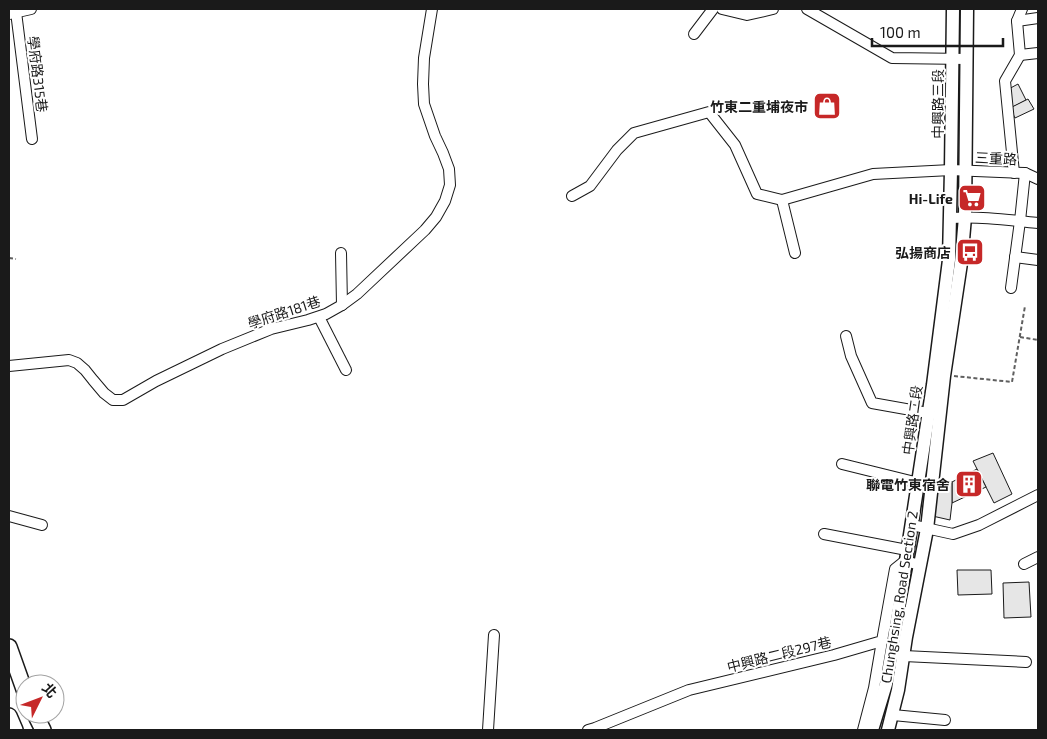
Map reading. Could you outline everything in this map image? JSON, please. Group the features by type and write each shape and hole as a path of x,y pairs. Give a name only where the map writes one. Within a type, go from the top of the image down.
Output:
{"highway":[{"path":"9,647 19,674"},
{"path":"9,716 15,730"}],"main road":[{"name":"中興路三段","path":"952,170 953,9"},
{"name":"Chunghsing, Road Section 2","path":"888,730 898,690 897,654 920,565 927,528 939,375 962,263 967,9"},
{"name":"中興路二段","path":"872,730 897,654 906,555 928,413 939,375 949,260 952,170"}],"street":[{"path":"12,13 31,9"},
{"name":"學府路181巷","path":"9,366 69,360 77,362 104,393 113,400 123,400 156,381 222,349 271,329 319,317 342,305 357,294 425,230 445,202 450,185 449,169 424,104 424,58 432,9"},
{"path":"694,34 713,9"},
{"path":"722,9 747,15 773,9"},
{"path":"808,9 892,58 967,59"},
{"path":"1014,173 1006,81 1020,55 1017,21 1022,9"},
{"name":"學府路315巷","path":"12,13 32,139"},
{"path":"1017,21 1038,18"},
{"path":"1020,55 1038,53"},
{"path":"572,196 590,186 617,150 634,133 709,112 735,145 757,194 782,200 795,253"},
{"name":"三重路","path":"782,200 873,174 965,170 1025,173 1038,179"},
{"path":"1011,288 1025,173"},
{"path":"950,218 992,218 1038,223"},
{"path":"341,253 342,305"},
{"path":"1015,257 1038,260"},
{"path":"319,317 346,370"},
{"path":"846,336 851,356 872,403 928,413"},
{"path":"842,464 931,486"},
{"path":"912,525 953,534 979,525 1038,495"},
{"path":"9,516 42,525"},
{"path":"824,534 906,555 920,565"},
{"path":"863,730 874,688 895,569 906,555"},
{"path":"1024,564 1038,557"},
{"path":"488,730 494,635"},
{"name":"中興路二段297巷","path":"588,730 689,690 834,655 882,641"},
{"path":"897,654 1026,662"},
{"path":"892,714 945,720"}],"path":[{"path":"9,258 16,259"},
{"path":"939,375 1012,382 1025,306"},
{"path":"1020,337 1038,340"}],"building":[{"path":"1018,84 1026,100 1011,108 1003,92"},
{"path":"1028,99 1034,109 1015,118 1010,108"},
{"path":"993,453 1012,494 994,503 973,461"},
{"name":"聯電竹東宿舍","path":"977,469 986,487 952,503 952,482"},
{"path":"934,479 952,482 950,520 928,515"},
{"path":"957,570 991,570 992,594 958,595"},
{"path":"1029,582 1031,617 1004,618 1003,583"}],"place":[{"name":"竹東二重埔夜市","path":"827,106"},
{"name":"Hi-Life","path":"972,198"},
{"name":"弘揚商店","path":"970,252"},
{"name":"聯電竹東宿舍","path":"969,484"}]}
